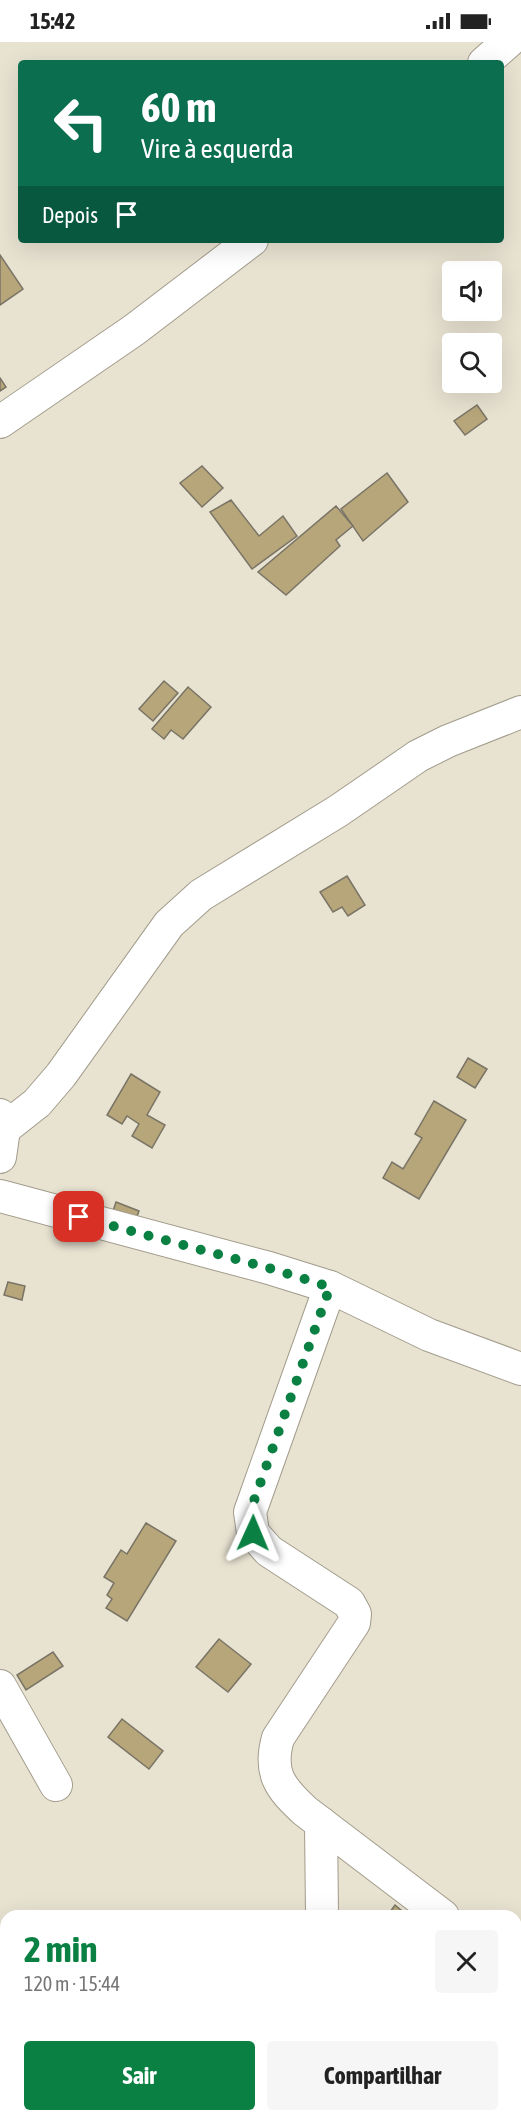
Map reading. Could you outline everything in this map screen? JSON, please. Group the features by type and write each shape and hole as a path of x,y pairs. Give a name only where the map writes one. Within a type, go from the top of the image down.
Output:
{"street":[{"path":"487,60 508,42"},
{"path":"0,422 134,330 248,243"},
{"path":"1,1134 37,1103 61,1075 169,924 201,895 338,811 418,756 448,741 521,712"},
{"path":"0,1196 269,1268 330,1287 429,1335 521,1369"},
{"path":"330,1287 250,1512 253,1533 268,1551 349,1603 355,1614 354,1623 278,1738 274,1753 275,1774 285,1792 321,1823 435,1910"},
{"path":"0,1686 56,1785"},
{"path":"321,1823 322,1910"}],"building":[{"path":"0,255 23,289 0,305"},
{"path":"0,378 6,387 0,391"},
{"path":"477,405 487,419 465,435 454,421"},
{"path":"202,466 223,488 202,507 180,483"},
{"path":"387,473 408,502 363,541 341,509"},
{"path":"231,500 259,536 283,516 297,536 252,569 210,512"},
{"path":"336,506 353,526 336,540 340,546 286,595 258,572"},
{"path":"164,681 178,693 153,721 139,709"},
{"path":"188,687 211,707 183,739 171,730 164,739 152,729"},
{"path":"347,876 365,905 348,916 342,907 333,912 320,892"},
{"path":"468,1058 487,1069 475,1088 457,1077"},
{"path":"131,1074 160,1092 147,1115 165,1125 152,1148 132,1136 139,1124 127,1116 122,1124 107,1115"},
{"path":"434,1101 466,1120 419,1199 383,1178 392,1162 403,1169 422,1138 415,1134"},
{"path":"116,1202 139,1211 134,1225 111,1217"},
{"path":"8,1282 25,1286 22,1300 4,1295"},
{"path":"146,1523 176,1541 127,1621 106,1608 112,1599 107,1595 114,1583 104,1577 121,1550 127,1554"},
{"path":"219,1639 251,1664 228,1692 196,1667"},
{"path":"53,1652 63,1666 26,1690 17,1675"},
{"path":"122,1719 163,1751 149,1769 108,1737"},
{"path":"395,1905 401,1910 391,1910"}],"route":[{"path":"79,1217 269,1268 330,1287 250,1512 253,1533"}]}
